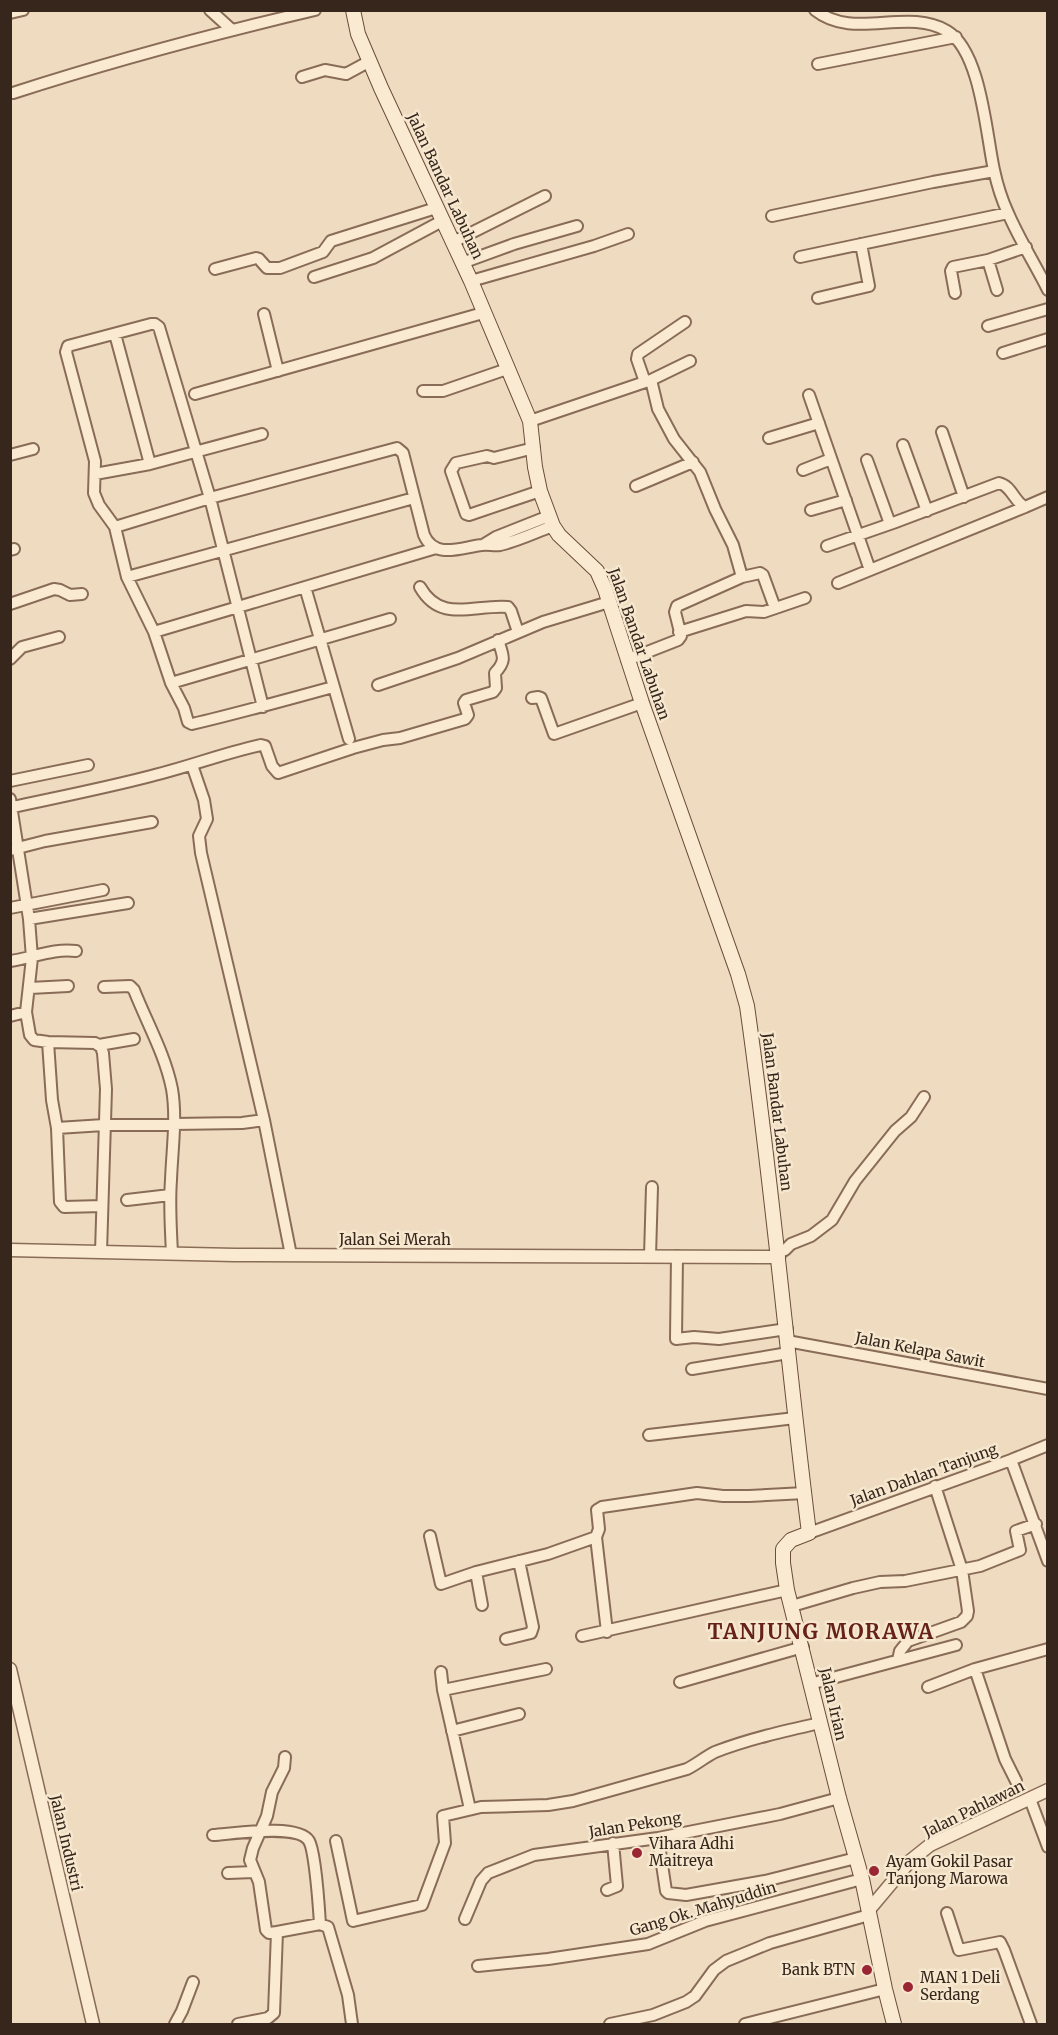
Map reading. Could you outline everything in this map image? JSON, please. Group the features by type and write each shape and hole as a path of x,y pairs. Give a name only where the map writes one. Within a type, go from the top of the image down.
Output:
{"main road":[{"name":"Jalan Bandar Labuhan","path":"353,10 358,34 471,281 530,421 540,491 551,521 559,535 597,571 738,974 747,1006 787,1341"},
{"path":"787,1341 809,1533"},
{"name":"Jalan Irian","path":"809,1533 790,1540 783,1549 783,1563 810,1684 862,1880 894,2025"}],"street":[{"path":"10,13 23,10"},
{"path":"210,10 232,30"},
{"path":"13,93 69,75 232,30 315,10"},
{"path":"815,10 838,23 846,24 915,21 947,31 956,38 968,55 984,110 994,171 1008,213 1047,290"},
{"path":"818,64 956,38"},
{"path":"302,77 325,70 346,74 370,61"},
{"path":"772,216 901,188 994,171"},
{"path":"453,242 545,196"},
{"path":"800,257 1008,213"},
{"path":"215,269 256,258 267,268 280,268 323,252 331,241 439,214"},
{"path":"314,277 373,258 439,214"},
{"path":"462,263 514,244 577,226"},
{"path":"471,281 585,249 627,234"},
{"path":"818,298 869,286 861,244"},
{"path":"955,293 951,271 953,267 988,260 1026,247"},
{"path":"988,260 997,290"},
{"path":"988,326 1047,309"},
{"path":"195,394 483,313"},
{"path":"264,314 278,371"},
{"path":"685,322 638,354 637,359 674,440 700,472 733,545 742,577"},
{"path":"263,706 225,551 159,327 154,324 66,348 95,461 94,493 99,505 115,527 127,577 154,632 171,683 184,708 188,722 191,724 263,706 333,687"},
{"path":"115,334 150,464"},
{"path":"1004,353 1047,339"},
{"path":"530,421 648,381 690,361"},
{"path":"423,391 443,391 507,369"},
{"path":"809,395 870,570"},
{"path":"769,438 819,423"},
{"path":"942,432 964,497"},
{"path":"96,474 150,464 262,434"},
{"path":"903,445 927,511"},
{"path":"115,527 210,498 397,448 403,453 426,539 436,548"},
{"path":"534,448 456,464 451,471 466,514 469,515 540,491"},
{"path":"10,455 33,449"},
{"path":"803,470 831,459"},
{"path":"867,460 889,521 893,523"},
{"path":"636,486 693,462"},
{"path":"826,546 999,483 1004,483 1018,504 1025,507"},
{"path":"838,583 1047,497"},
{"path":"127,577 414,498"},
{"path":"811,510 846,500"},
{"path":"154,632 436,548 456,551 483,545 496,537 551,521"},
{"path":"627,660 675,642 681,636 675,612 677,606 742,577 760,573 763,575 775,608"},
{"path":"306,587 349,739"},
{"path":"420,587 428,600 444,609 508,607 518,632"},
{"path":"10,604 54,590 70,595 82,594"},
{"path":"679,632 746,611 764,612 805,598"},
{"path":"378,685 458,658 518,632 609,602"},
{"path":"171,683 320,638 390,620"},
{"path":"10,659 22,647 59,637"},
{"path":"134,1039 99,1045 34,1040 30,1035 26,1012 32,958 29,919 14,849 12,803 192,765 263,745 278,773 373,743 400,738 465,719 468,716 464,703 466,700 493,692 496,688 495,674 504,659 498,640"},
{"path":"532,698 541,698 554,734 642,703"},
{"path":"10,781 88,765"},
{"path":"192,765 204,800 207,819 199,836 201,853 264,1120 291,1254"},
{"path":"14,849 152,822"},
{"path":"10,908 103,890"},
{"path":"29,919 128,903"},
{"path":"10,961 32,958 54,950 76,951"},
{"path":"30,988 68,986"},
{"path":"104,987 130,986 134,990 159,1047 169,1079 172,1092 173,1125 170,1195 172,1254"},
{"path":"10,1016 26,1012"},
{"path":"48,1042 62,1205 64,1207 102,1206"},
{"path":"99,1045 103,1053 106,1089 101,1251"},
{"path":"778,1255 791,1244 811,1236 832,1220 855,1181 895,1131 911,1117 924,1097"},
{"path":"57,1128 242,1123 264,1120"},
{"path":"650,1256 652,1186"},
{"path":"127,1200 170,1195"},
{"name":"Jalan Sei Merah","path":"10,1250 172,1254 778,1255"},
{"path":"677,1256 676,1339 694,1337 787,1341"},
{"path":"692,1369 787,1341"},
{"name":"Jalan Kelapa Sawit","path":"787,1341 1047,1389"},
{"path":"649,1435 795,1418"},
{"name":"Jalan Dahlan Tanjung","path":"809,1533 1047,1445"},
{"path":"1011,1460 1036,1524 1047,1561"},
{"path":"898,1660 900,1652 909,1641 961,1622 967,1616 968,1603 962,1570 935,1486"},
{"path":"607,1632 596,1537 599,1529 597,1509 697,1493 749,1496 805,1493"},
{"path":"792,1606 880,1582 905,1581 980,1566 1020,1550 1016,1531 1036,1524"},
{"path":"430,1536 441,1584 476,1572 548,1554 596,1537"},
{"path":"506,1639 531,1633 533,1627 519,1561"},
{"path":"476,1572 483,1605"},
{"path":"582,1636 788,1590"},
{"path":"810,1684 956,1645"},
{"path":"680,1682 803,1647"},
{"path":"928,1687 975,1669 1047,1649"},
{"name":"Jalan Industri","path":"10,1669 93,2025"},
{"path":"443,1690 546,1669"},
{"path":"975,1669 1005,1759 1016,1780"},
{"path":"441,1672 470,1809"},
{"path":"452,1731 519,1714"},
{"path":"336,1842 353,1921 410,1908 423,1903 445,1843 443,1816 470,1809 548,1805 573,1801 687,1769 709,1755 747,1740 820,1723"},
{"path":"285,1756 284,1768 272,1792 262,1831 250,1860 259,1882 266,1930 269,1933 320,1924 328,1927 349,2002 352,2025"},
{"name":"Jalan Pahlawan","path":"869,1913 910,1861 930,1845 1047,1790"},
{"name":"Jalan Pekong","path":"465,1919 481,1881 488,1873 534,1855 657,1839 780,1814 839,1798"},
{"path":"1030,1799 1047,1847"},
{"path":"213,1835 262,1831 297,1833 309,1841 312,1849 320,1924"},
{"path":"657,1839 666,1891 686,1895 765,1881 856,1858"},
{"path":"607,1890 617,1886 613,1843"},
{"path":"228,1873 254,1872"},
{"name":"Gang Ok. Mahyuddin","path":"478,1966 548,1959 648,1944 705,1921 862,1880"},
{"path":"610,2025 653,2015 686,2002 695,1996 714,1970 726,1961 770,1943 869,1913"},
{"path":"947,1913 960,1950 999,1942 1031,2025"},
{"path":"238,2025 268,2018 274,2013 277,1932"},
{"path":"174,2025 193,1982"},
{"path":"745,2025 885,1989"}],"place":[{"name":"Vihara Adhi Maitreya","path":"637,1853"},
{"name":"Ayam Gokil Pasar Tanjong Marowa","path":"874,1871"},
{"name":"Bank BTN","path":"867,1970"},
{"name":"MAN 1 Deli Serdang","path":"908,1987"}],"district":[{"name":"TANJUNG MORAWA","path":"821,1632"}]}
